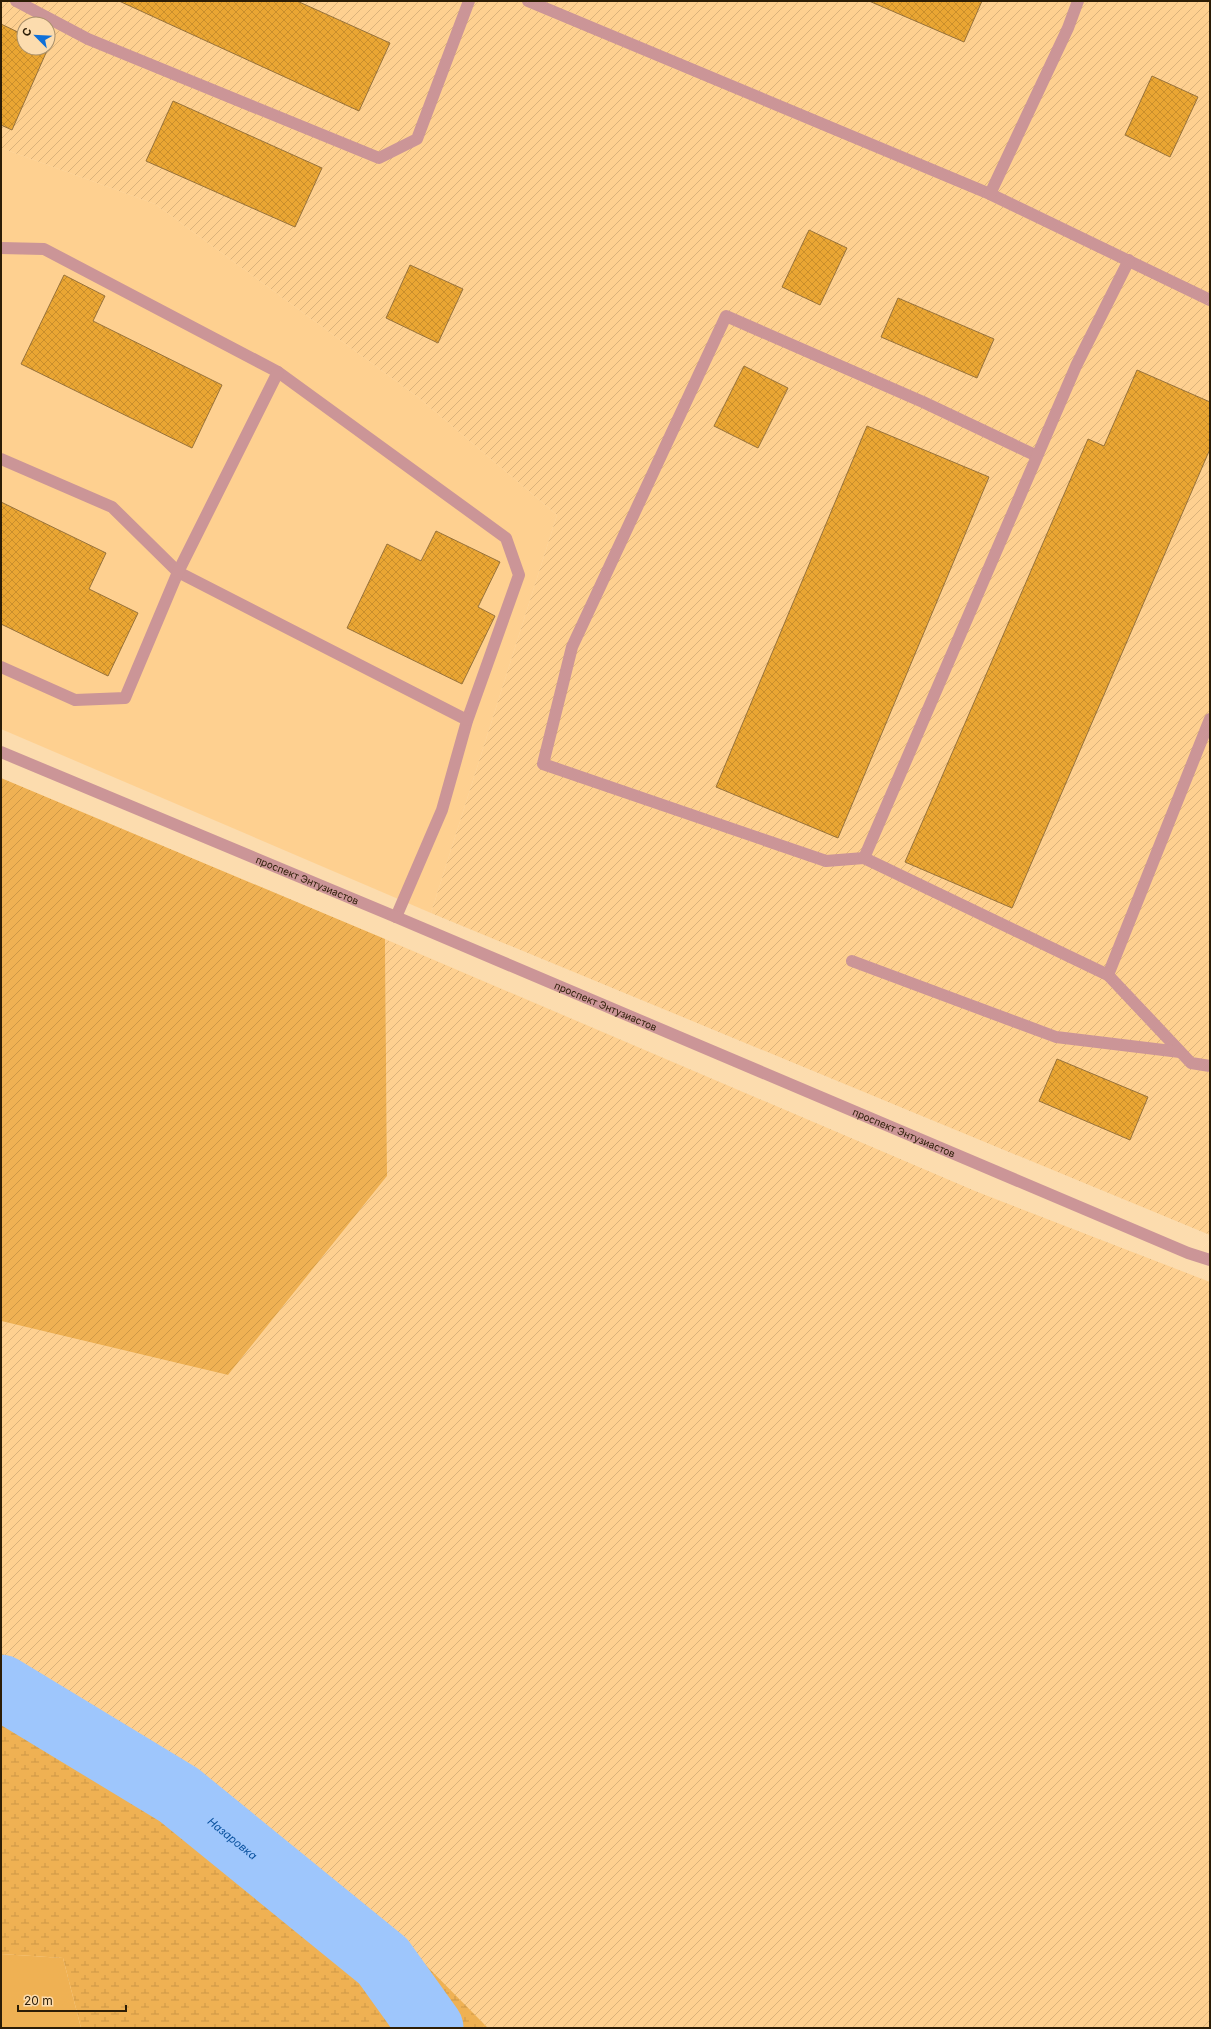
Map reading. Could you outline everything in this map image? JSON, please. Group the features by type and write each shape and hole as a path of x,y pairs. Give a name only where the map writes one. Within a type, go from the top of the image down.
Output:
{"street":[{"path":"16,1 88,39 379,158 417,139 469,1"},
{"path":"528,1 990,194 1210,300"},
{"path":"990,194 1068,28 1078,1"},
{"path":"1,248 44,249 278,372 506,538 519,575 467,720 442,810 396,916"},
{"path":"864,858 1076,366 1129,260"},
{"path":"1037,456 923,402 726,316 572,647 543,764 826,861 864,858 1108,975 1191,1063 1210,1066"},
{"path":"1,667 75,700 125,698 178,572 278,372"},
{"path":"1,459 112,507 178,572 467,720"},
{"path":"1108,975 1210,718"},
{"name":"проспект Энтузиастов","path":"1,752 396,916 1188,1253 1210,1260"},
{"path":"852,960 1056,1038 1180,1052"}],"shaded area":[{"path":"1,1 1210,1 1210,1235 431,913 557,515 419,398 155,204 1,148"},
{"path":"1,148 155,204 419,398 557,515 431,913 1,729"},
{"path":"385,939 975,1191 1210,1282 1210,2028 488,2028 409,1948 309,1872 199,1774 69,1691 1,1653 1,1321 228,1375 387,1176"}],"green space":[{"path":"1,778 385,939 387,1176 228,1375 1,1321"},
{"path":"1,1653 69,1691 199,1774 309,1872 409,1948 488,2028 81,2028 63,1958 1,1954"},
{"path":"1,1954 63,1958 81,2028 1,2028"}],"building":[{"path":"119,1 297,1 390,43 359,111"},
{"path":"869,1 982,1 964,42"},
{"path":"1,24 16,31 16,56 45,56 12,130 1,125"},
{"path":"1152,76 1198,97 1170,157 1125,135"},
{"path":"173,101 322,168 295,227 146,161"},
{"path":"809,230 847,248 820,305 782,287"},
{"path":"410,265 463,289 438,343 386,318"},
{"path":"64,275 105,296 93,321 222,385 192,448 21,364"},
{"path":"898,298 994,339 977,378 881,337"},
{"path":"744,366 788,388 758,448 714,426"},
{"path":"1137,370 1210,402 1210,449 1012,908 905,862 1088,439 1104,446"},
{"path":"867,426 989,477 838,838 716,787"},
{"path":"1,502 106,553 89,589 138,613 108,676 1,624"},
{"path":"436,531 500,562 478,607 495,616 462,684 347,628 387,544 421,561"},
{"path":"1057,1059 1148,1097 1130,1140 1039,1101"}],"waterway":[{"name":"Назаровка","path":"1,1687 179,1795 383,1961 431,2028"}]}
